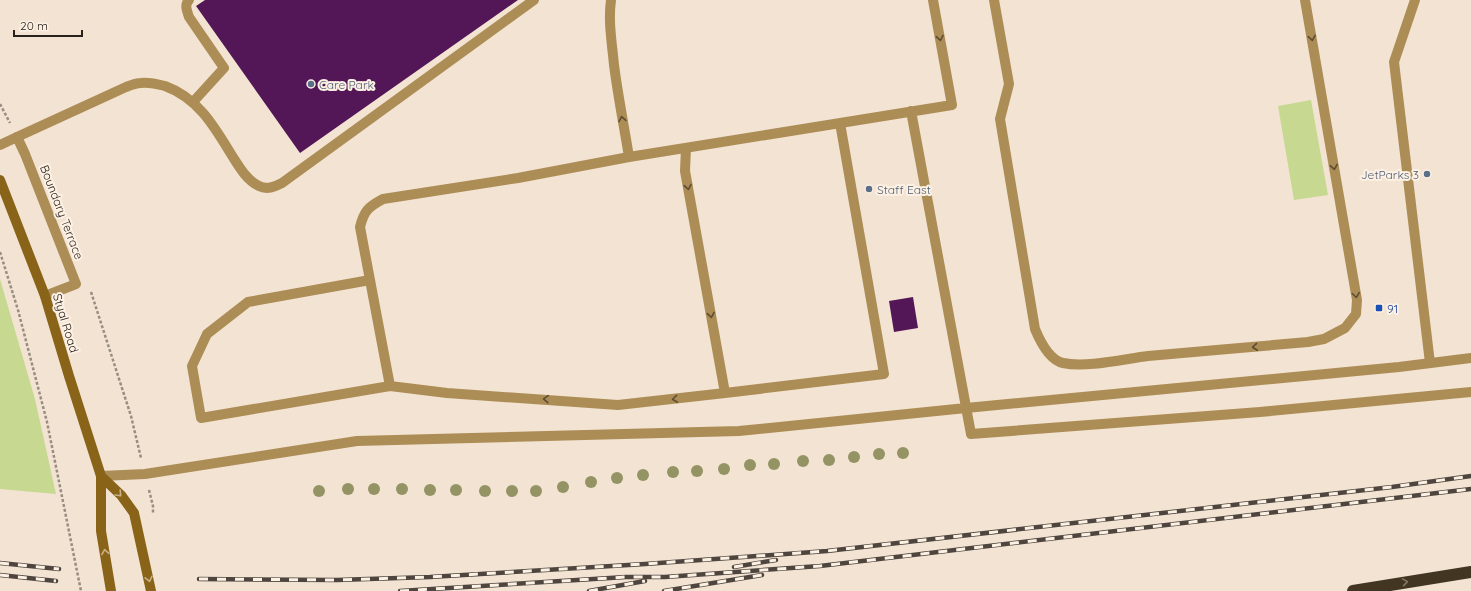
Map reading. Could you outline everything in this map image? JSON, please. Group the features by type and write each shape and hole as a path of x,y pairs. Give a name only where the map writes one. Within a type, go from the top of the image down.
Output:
{"highway":[{"path":"1353,591 1471,572"}],"main road":[{"name":"Styal Road","path":"0,180 45,296 101,476 101,531 111,590"},
{"name":"Styal Road","path":"101,476 121,495 134,513 151,591"}],"street":[{"path":"189,0 186,3 189,17 224,68 193,102"},
{"path":"0,145 112,92 140,82 155,83 169,88 193,102 212,122 235,160 250,180 259,186 267,188 274,187 282,183 534,0"},
{"path":"612,0 610,28 629,157"},
{"path":"390,386 360,227 362,216 370,206 383,199 518,178 629,157 952,105 933,0"},
{"path":"994,0 1009,84 1000,119 1035,329 1039,340 1050,354 1062,363 1079,365 1148,356 1319,340 1345,328 1356,314 1357,300 1305,0"},
{"path":"1415,0 1394,62 1430,363"},
{"path":"911,111 971,434 1260,412 1471,392"},
{"path":"370,280 248,302 207,334 192,366 201,418 390,386 447,393 618,405 884,374 840,123"},
{"name":"Boundary Terrace","path":"17,137 76,284"},
{"path":"686,148 685,172 725,393"},
{"path":"45,296 76,284"},
{"path":"101,476 145,474 357,441 739,431 1399,367 1471,358"}],"path":[{"path":"0,104 12,128"},
{"path":"0,252 18,310 47,422 81,591"},
{"path":"76,284 90,291 131,416 137,444"}],"green space":[{"path":"1311,100 1328,195 1294,200 1278,106"},
{"path":"0,279 35,399 56,494 0,489"}],"building":[{"name":"Care Park","path":"205,0 518,0 300,153 196,6"},
{"path":"913,297 918,328 894,332 889,301"}],"railway":[{"path":"199,579 337,580 430,577 827,551 1392,487 1471,476"},
{"path":"400,591 626,577 665,577 820,566 1471,489"},
{"path":"734,567 776,560"},
{"path":"0,563 59,569"},
{"path":"0,575 56,581"},
{"path":"664,591 762,575"},
{"path":"589,591 645,581"}],"place":[{"name":"Care Park","path":"311,84"},
{"name":"JetParks 3","path":"1427,174"},
{"name":"Staff East","path":"869,189"},
{"name":"91","path":"1379,308"}]}
